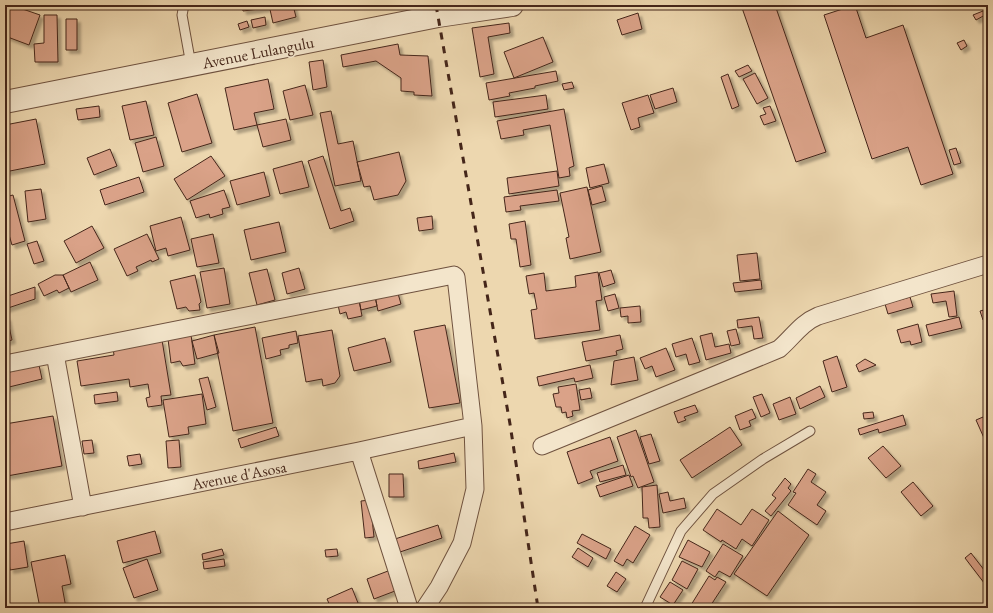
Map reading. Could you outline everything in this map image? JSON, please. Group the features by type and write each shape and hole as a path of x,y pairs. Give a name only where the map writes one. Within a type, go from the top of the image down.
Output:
{"street":[{"name":"Avenue Lulangulu","path":"5,102 438,16 489,7 512,5"},
{"path":"542,446 779,349 808,320 988,264"},
{"path":"5,364 454,275 456,277 472,426 475,489 462,543 439,588 425,608"},
{"path":"55,354 83,507"},
{"name":"Avenue d'Asosa","path":"5,522 359,451 472,426"},
{"path":"359,451 409,608"}],"lane":[{"path":"184,5 182,15 191,65"},
{"path":"645,608 681,531 713,494 763,459 810,431"}],"building":[{"path":"7,5 40,15 29,45 5,36 5,11"},
{"path":"242,5 266,5 267,8 243,11"},
{"path":"269,5 293,5 296,17 273,23"},
{"path":"741,5 775,5 826,152 796,162"},
{"path":"855,5 866,38 903,25 953,174 921,185 908,147 872,159 824,15"},
{"path":"983,11 985,15 976,20 973,15"},
{"path":"638,13 642,29 622,35 617,20"},
{"path":"44,15 57,15 58,62 35,62 34,44 44,43"},
{"path":"265,17 266,25 253,28 251,20"},
{"path":"66,19 77,19 77,50 66,50"},
{"path":"247,21 249,27 240,30 238,24"},
{"path":"509,23 510,33 488,37 494,74 480,77 472,28"},
{"path":"543,37 553,62 514,78 504,52"},
{"path":"964,40 967,46 961,50 957,43"},
{"path":"398,44 400,55 428,56 432,96 414,95 414,92 401,91 401,78 376,61 343,67 341,55"},
{"path":"323,60 327,87 313,90 309,62"},
{"path":"748,65 752,71 739,77 735,71"},
{"path":"556,71 558,81 535,86 535,88 509,93 510,96 489,100 486,83"},
{"path":"755,73 768,98 757,104 743,79"},
{"path":"728,74 739,106 732,109 721,77"},
{"path":"268,79 274,109 254,113 257,125 234,130 225,88"},
{"path":"572,82 574,88 564,90 562,84"},
{"path":"305,85 313,115 290,120 283,91"},
{"path":"673,88 677,102 655,109 650,95"},
{"path":"197,94 212,143 182,152 168,103"},
{"path":"546,95 548,109 495,117 493,102"},
{"path":"648,95 654,113 638,118 640,127 631,130 622,103"},
{"path":"146,101 154,135 130,140 122,106"},
{"path":"99,106 100,117 78,120 76,109"},
{"path":"770,106 776,121 764,125 760,116 766,114 763,108"},
{"path":"564,109 574,166 569,168 570,176 559,178 550,125 523,130 524,135 501,139 497,121"},
{"path":"331,111 338,144 353,141 361,181 335,186 320,113"},
{"path":"36,119 45,164 5,172 5,125"},
{"path":"286,119 291,140 263,147 257,125"},
{"path":"156,137 164,166 143,172 135,143"},
{"path":"956,148 961,163 954,165 949,150"},
{"path":"110,149 117,166 94,175 87,158"},
{"path":"399,152 406,181 398,195 374,200 370,186 364,187 357,162"},
{"path":"211,156 225,176 187,200 174,179"},
{"path":"323,156 341,211 350,208 354,221 330,229 308,161"},
{"path":"302,161 309,187 280,194 273,169"},
{"path":"604,164 609,183 590,188 586,168"},
{"path":"557,171 559,186 509,194 507,178"},
{"path":"264,172 270,196 237,205 230,181"},
{"path":"139,177 144,192 105,205 100,190"},
{"path":"602,186 606,201 592,205 588,190"},
{"path":"587,187 601,252 570,259 566,238 569,237 560,193"},
{"path":"41,189 46,219 28,222 25,191"},
{"path":"224,190 230,207 222,209 223,214 210,218 209,214 196,218 190,201"},
{"path":"557,190 559,201 520,206 521,210 506,212 504,197"},
{"path":"13,195 25,241 12,245 5,221 5,197"},
{"path":"432,216 433,229 419,231 417,218"},
{"path":"181,217 190,250 168,256 166,248 156,251 150,226"},
{"path":"525,221 531,265 520,267 516,239 511,239 509,224"},
{"path":"279,222 286,252 251,260 244,230"},
{"path":"92,226 104,248 76,263 64,241"},
{"path":"147,234 159,259 152,262 151,260 136,267 138,271 127,276 114,249"},
{"path":"213,234 219,263 197,267 191,239"},
{"path":"37,241 44,261 34,264 27,244"},
{"path":"757,253 760,279 740,281 737,255"},
{"path":"90,262 98,280 71,292 63,275"},
{"path":"224,268 230,304 207,308 200,272"},
{"path":"299,268 305,289 287,294 282,273"},
{"path":"267,269 275,300 257,305 249,273"},
{"path":"611,270 615,283 603,287 599,273"},
{"path":"598,272 602,300 596,301 600,330 535,339 531,310 537,309 534,293 529,294 526,276 544,273 546,291 576,287 575,276"},
{"path":"55,275 63,275 69,288 59,293 57,290 44,296 38,284"},
{"path":"195,275 201,302 199,304 200,310 189,311 186,307 177,309 170,281"},
{"path":"761,280 762,289 735,292 733,283"},
{"path":"35,287 35,299 5,309 5,297"},
{"path":"397,290 401,304 378,311 375,296"},
{"path":"954,291 957,316 949,317 946,301 933,303 931,294"},
{"path":"615,294 619,308 608,311 604,297"},
{"path":"375,296 377,306 361,310 359,300"},
{"path":"910,297 913,307 888,314 885,304"},
{"path":"359,300 362,316 348,319 346,312 340,314 338,305"},
{"path":"640,306 641,322 628,323 628,316 621,317 620,308"},
{"path":"988,309 988,318 983,320 980,311"},
{"path":"7,317 12,340 5,342 5,318"},
{"path":"759,317 763,338 754,339 752,326 738,328 737,320"},
{"path":"959,317 962,328 929,336 926,325"},
{"path":"918,324 922,342 911,345 910,341 901,343 897,330"},
{"path":"445,325 460,403 429,408 414,331"},
{"path":"255,327 273,423 233,431 214,335"},
{"path":"736,329 740,344 731,346 727,331"},
{"path":"332,330 340,376 335,383 323,386 322,379 306,382 298,336"},
{"path":"296,331 298,343 289,345 289,348 280,350 281,355 266,359 262,338"},
{"path":"712,333 715,347 729,344 731,353 706,360 700,336"},
{"path":"191,335 195,364 183,366 180,361 171,363 168,339"},
{"path":"214,335 219,353 197,359 192,341"},
{"path":"620,335 623,349 616,351 617,355 586,361 582,342"},
{"path":"385,338 391,362 354,371 348,348"},
{"path":"692,338 700,362 689,365 686,354 676,357 672,344"},
{"path":"162,340 171,395 161,396 162,405 148,407 146,398 150,397 148,384 130,387 129,379 81,386 77,361 114,355 113,348"},
{"path":"666,348 675,370 656,377 652,366 645,369 640,358"},
{"path":"837,356 847,387 832,392 823,361"},
{"path":"634,357 638,380 611,385 614,361"},
{"path":"865,359 876,365 859,372 856,365"},
{"path":"39,365 42,379 5,388 5,373"},
{"path":"590,365 593,378 575,382 574,378 539,386 537,377"},
{"path":"208,377 216,407 207,410 199,379"},
{"path":"576,384 580,410 572,411 573,416 567,418 566,412 562,413 561,407 556,407 553,394 559,393 558,387"},
{"path":"820,386 825,397 800,409 796,398"},
{"path":"590,388 592,398 581,400 579,390"},
{"path":"117,392 118,401 95,404 94,395"},
{"path":"202,394 206,424 188,427 189,434 169,437 163,400"},
{"path":"762,394 770,413 761,417 753,397"},
{"path":"790,397 796,414 779,420 773,404"},
{"path":"695,405 698,412 684,417 686,420 678,423 674,412"},
{"path":"752,409 756,418 749,421 751,426 740,430 735,416"},
{"path":"873,412 874,418 864,419 863,413"},
{"path":"903,415 906,425 879,433 878,429 860,435 858,429"},
{"path":"53,416 62,466 7,476 5,465 5,424"},
{"path":"983,417 988,429 988,447 976,420"},
{"path":"276,427 279,436 241,448 238,439"},
{"path":"730,427 742,445 692,478 680,460"},
{"path":"636,430 654,482 638,488 633,476 631,477 617,437"},
{"path":"651,434 660,461 649,464 640,437"},
{"path":"610,437 618,461 590,471 593,478 578,484 567,452"},
{"path":"92,440 94,453 84,454 82,441"},
{"path":"179,440 181,467 168,468 166,441"},
{"path":"883,446 901,466 886,478 868,458"},
{"path":"454,453 456,462 419,469 418,461"},
{"path":"140,454 142,464 129,466 127,456"},
{"path":"623,465 626,475 600,482 597,473"},
{"path":"808,469 816,474 811,482 826,492 817,505 826,511 817,525 788,505 796,493 793,492"},
{"path":"389,474 403,474 404,497 389,497"},
{"path":"629,475 633,486 600,497 596,486"},
{"path":"785,478 791,484 788,488 791,491 771,516 765,511 776,498 772,495"},
{"path":"913,482 933,506 921,516 901,492"},
{"path":"657,485 660,527 649,528 648,518 643,518 642,487"},
{"path":"668,492 670,501 684,498 686,508 663,513 659,494"},
{"path":"370,500 374,537 365,538 361,501"},
{"path":"717,509 741,525 752,509 769,520 752,546 742,539 736,549 722,540 721,542 703,530"},
{"path":"778,511 809,535 767,596 734,574"},
{"path":"438,525 442,538 400,552 395,539"},
{"path":"635,526 650,535 633,563 627,559 623,566 614,561"},
{"path":"155,531 161,553 123,563 117,541"},
{"path":"582,534 611,549 606,559 577,543"},
{"path":"688,540 710,552 702,567 679,557"},
{"path":"24,541 28,567 10,570 6,544"},
{"path":"723,544 743,556 730,577 719,571 715,577 706,571"},
{"path":"578,548 593,558 588,567 572,557"},
{"path":"222,549 224,555 203,560 202,554"},
{"path":"337,549 338,556 326,557 325,550"},
{"path":"971,553 988,575 988,588 965,558"},
{"path":"65,555 71,584 62,586 66,608 40,608 31,562"},
{"path":"147,559 158,590 134,598 123,568"},
{"path":"224,559 225,566 204,569 203,562"},
{"path":"682,561 698,569 687,589 672,580"},
{"path":"388,571 395,591 374,599 367,579"},
{"path":"616,572 626,579 617,592 607,586"},
{"path":"709,576 715,580 717,577 726,582 709,608 695,608 691,605"},
{"path":"670,582 683,590 673,605 660,597"},
{"path":"352,588 360,608 331,608 327,599"}],"railway":[{"path":"436,5 510,424 538,608"}]}
